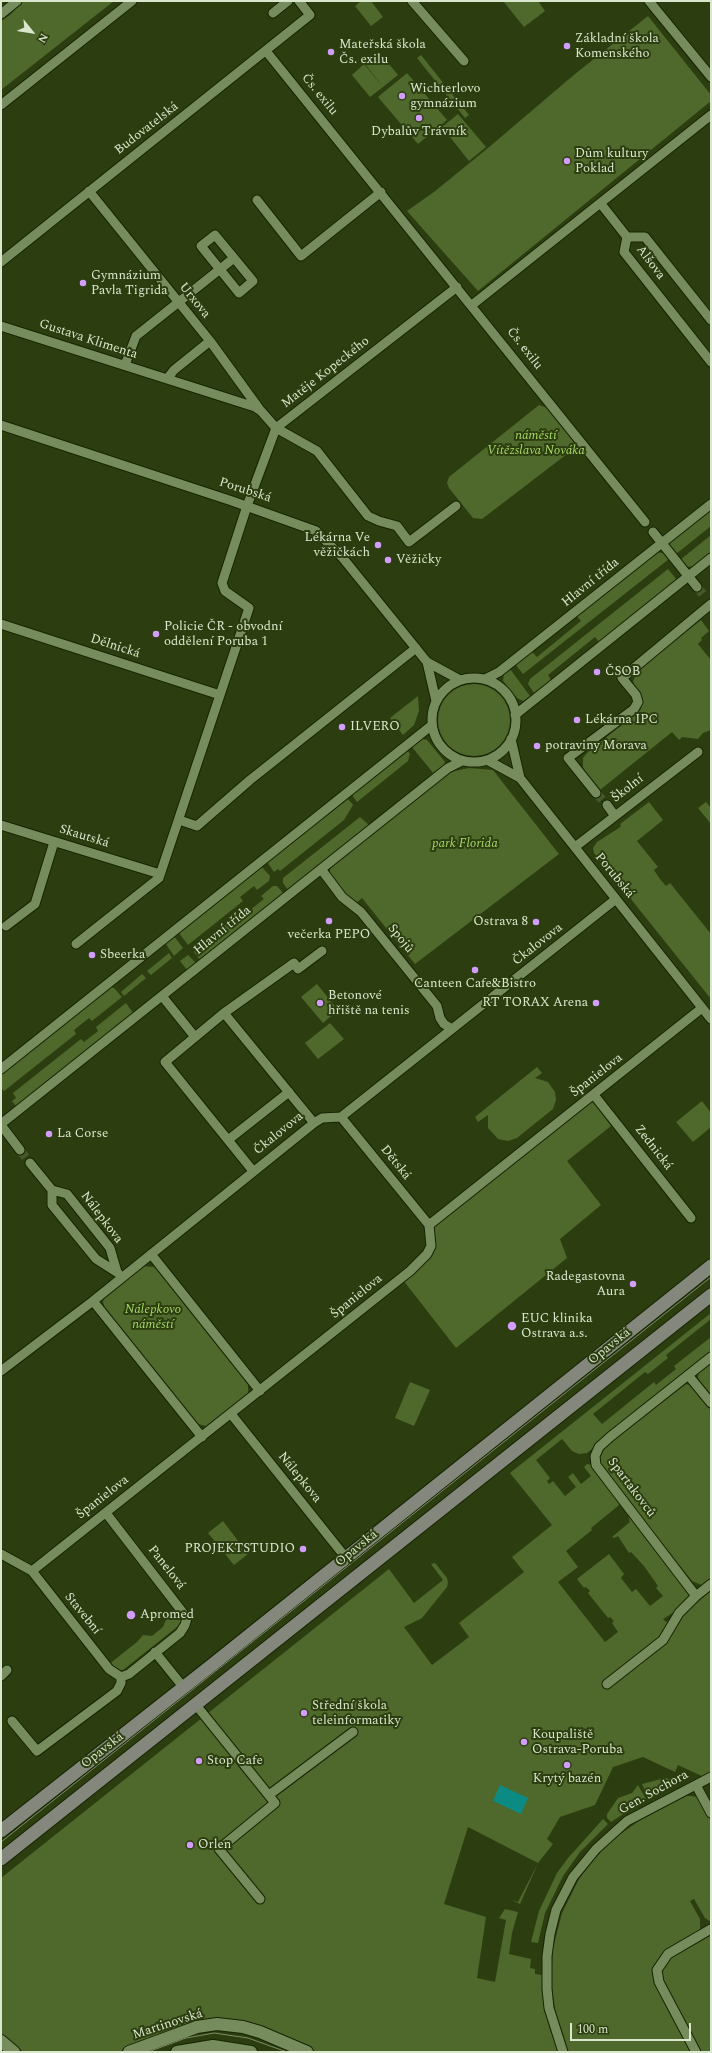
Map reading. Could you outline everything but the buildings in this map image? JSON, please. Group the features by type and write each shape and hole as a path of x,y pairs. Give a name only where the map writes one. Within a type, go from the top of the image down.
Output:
{"main road":[{"name":"Opavská","path":"2,1828 184,1688 711,1266"},
{"name":"Opavská","path":"1,1859 711,1295"}],"street":[{"path":"1,14 17,1"},
{"path":"1,105 132,1"},
{"path":"272,13 288,1"},
{"name":"Budovatelská","path":"1,262 310,15 299,1"},
{"path":"412,1 464,61"},
{"path":"649,1 711,77"},
{"name":"Čs. exilu","path":"266,51 472,304 645,522"},
{"path":"472,304 601,204 711,115"},
{"name":"Urxova","path":"89,191 210,341 261,411"},
{"path":"257,200 301,256 381,192"},
{"path":"601,204 627,237"},
{"path":"215,235 253,281 239,292 220,270 201,246 215,235"},
{"name":"Alšova","path":"711,320 645,236 627,237 624,252 711,362"},
{"path":"125,365 136,336 234,258"},
{"name":"Matěje Kopeckého","path":"276,428 457,286"},
{"name":"Gustava Klimenta","path":"1,326 249,405 261,411 276,428 317,451 368,516 397,526 409,542 456,506"},
{"path":"167,379 174,370 210,341"},
{"name":"Porubská","path":"1,425 310,527 322,535 342,557 427,662 460,680"},
{"path":"76,944 159,878 249,608 225,591 222,583 247,506 276,428"},
{"name":"Hlavní třída","path":"485,679 499,672 711,504"},
{"path":"653,532 697,587"},
{"path":"516,715 711,558"},
{"path":"596,793 568,758 634,709 638,702 636,695 622,678 709,603"},
{"name":"Dělnická","path":"1,624 220,695"},
{"path":"179,820 197,826 250,780 416,648"},
{"name":"Porubská","path":"427,662 436,701"},
{"path":"468,678 485,679 500,687 510,699 516,715 515,727 511,739 501,752 487,760 479,762 462,761 451,756 442,748 435,737 431,717 436,701 446,688 460,680 468,678"},
{"path":"1,1069 432,725"},
{"path":"511,739 520,778"},
{"name":"Školní","path":"575,847 698,752"},
{"name":"Porubská","path":"487,760 520,778 711,1019"},
{"name":"Hlavní třída","path":"1,1124 448,768 462,761"},
{"path":"607,805 615,816"},
{"name":"Skautská","path":"1,825 160,874"},
{"path":"6,926 35,904 54,842"},
{"name":"Spojů","path":"321,869 342,897 361,912 437,1006 440,1018 444,1024 452,1029"},
{"name":"Čkalovova","path":"1,1371 93,1300 120,1275 152,1254 314,1123 322,1118 341,1117 616,899"},
{"path":"253,1171 165,1062 224,1013 294,963 298,969 322,951"},
{"path":"162,996 195,1037"},
{"name":"Španielova","path":"32,1571 202,1438 410,1271 427,1254 431,1246 429,1225 702,1008"},
{"path":"224,1013 314,1123"},
{"path":"228,1140 289,1092"},
{"name":"Zednická","path":"594,1095 691,1218"},
{"name":"Dětská","path":"341,1117 429,1225"},
{"path":"1,1124 20,1150"},
{"name":"Nálepkova","path":"30,1163 52,1190 66,1194 86,1218 110,1248 120,1275"},
{"name":"Nálepkova","path":"52,1190 52,1205 96,1259 120,1275"},
{"path":"152,1254 260,1391"},
{"path":"93,1300 202,1438"},
{"name":"Spartakovců","path":"696,1596 596,1466 595,1456 599,1447 610,1437 711,1357"},
{"path":"688,1375 711,1403"},
{"name":"Nálepkova","path":"231,1414 346,1558"},
{"name":"Panelová","path":"106,1513 187,1616 183,1630 128,1674 122,1677"},
{"path":"1,1554 32,1571"},
{"name":"Stavební","path":"32,1571 113,1673 122,1677"},
{"path":"607,1684 664,1640 679,1613 711,1584"},
{"path":"155,1652 184,1688"},
{"path":"12,1721 37,1751 118,1691 122,1683 122,1677"},
{"path":"196,1705 275,1802 219,1849 260,1899"},
{"path":"269,1795 353,1732"},
{"name":"Gen. Sochora","path":"564,2052 549,2008 547,1989 547,1956 550,1934 556,1910 573,1878 596,1849 627,1821 711,1777"},
{"path":"696,1786 711,1814"},
{"path":"696,2052 658,1982 657,1970 668,1954 711,1929"},
{"name":"Martinovská","path":"129,2052 197,2027 217,2024 243,2027 260,2032 307,2052"},
{"path":"1,2041 14,2052"},
{"path":"177,2052 213,2046 251,2052"}],"green space":[{"path":"23,1 114,1 1,90 1,21 10,15"},
{"path":"361,1 371,1 383,17 371,26 355,6"},
{"path":"503,1 538,1 545,11 524,27"},
{"path":"648,16 711,95 711,101 478,291 407,211 434,192 575,74"},
{"path":"379,52 398,75 383,87 365,64"},
{"path":"421,55 469,115 465,118 417,58"},
{"path":"364,64 383,87 370,97 352,75"},
{"path":"407,73 447,120 418,144 378,97"},
{"path":"458,114 486,147 469,161 442,127"},
{"name":"náměstí Vítězslava Nováka","path":"539,405 548,408 573,439 574,445 571,451 482,519 473,518 449,488 447,483 449,477"},
{"path":"711,508 711,526 676,554 670,548 670,542"},
{"path":"711,535 711,553 695,566 686,567 680,560"},
{"path":"656,552 663,553 669,559 523,674 515,664 531,651 537,657 581,621 576,615"},
{"path":"668,569 677,580 599,642 595,637 548,675 551,680 534,693 528,684 530,679"},
{"path":"701,620 709,631 701,638 702,640 698,644 711,660 711,730 703,733 698,739 682,737 679,740 672,732 600,790 585,771 583,767 583,758 587,753 641,709 642,699 635,689 633,681 639,669"},
{"path":"510,669 530,696 523,701 517,698 503,681 504,674"},
{"path":"474,684 494,690 504,700 510,720 504,740 494,750 474,756 454,750 444,740 438,720 444,700 454,690"},
{"path":"418,696 419,711 414,725 403,735 390,718"},
{"path":"422,739 427,740 445,762 444,765 434,774 412,747"},
{"path":"408,751 410,754 408,761 357,802 352,795"},
{"name":"park Florida","path":"469,768 493,770 559,854 415,964 362,898 356,903 352,903 330,874 330,870 331,867 450,772"},
{"path":"348,799 353,805 344,820 280,871 278,869 274,872 267,862"},
{"path":"649,802 663,820 637,841 658,867 654,870 660,879 666,886 670,883 711,934 711,999 594,853 593,848 597,842 619,828 621,826 620,824"},
{"path":"706,802 711,808 711,824 698,808"},
{"path":"360,817 369,825 288,890 283,883 283,878"},
{"path":"262,867 270,876 269,881 257,890 254,886 240,897 243,901 188,945 179,933"},
{"path":"273,886 277,886 283,893 200,960 194,952 195,949 247,907 250,910 264,899 261,896"},
{"path":"174,936 183,948 174,956 166,944"},
{"path":"169,953 172,958 151,975 147,971"},
{"path":"188,955 196,963 187,970 180,961"},
{"path":"142,974 146,978 124,996 121,992"},
{"name":"Betonové hřiště na tenis","path":"317,984 338,1010 323,1023 301,997"},
{"path":"110,987 114,988 122,997 92,1021 89,1018 74,1030 76,1034 4,1091 1,1088 1,1074"},
{"path":"126,1003 133,1013 16,1106 12,1101 16,1098 13,1093 81,1039 84,1042 98,1031 96,1027"},
{"path":"330,1023 344,1039 318,1059 305,1043"},
{"path":"537,1067 542,1073 535,1078 548,1082 555,1092 556,1100 553,1109 517,1138 508,1141 498,1139 488,1128 488,1115 478,1122 475,1117"},
{"path":"593,1101 611,1126 567,1161 601,1205 560,1239 567,1258 456,1348 403,1280 434,1252 435,1226"},
{"path":"702,1101 711,1113 711,1127 693,1142 676,1122"},
{"name":"Nálepkovo náměstí","path":"141,1266 155,1267 248,1384 248,1394 206,1426 198,1424 105,1308 103,1302 105,1295"},
{"path":"711,1313 711,1319 666,1355 668,1358 648,1374 645,1372 593,1414 602,1424 654,1382 656,1385 676,1369 674,1366 711,1337 711,1353 587,1453 579,1454 572,1451 562,1439 536,1460 550,1478 547,1481 549,1484 553,1481 565,1496 576,1487 568,1477 573,1473 581,1484 591,1476 584,1467 587,1464 592,1465 621,1501 618,1506 591,1528 592,1530 566,1551 578,1567 558,1582 605,1642 618,1632 612,1623 614,1621 610,1617 608,1618 588,1593 590,1591 586,1587 584,1588 577,1579 609,1554 624,1574 621,1578 632,1592 636,1589 650,1606 663,1596 656,1588 658,1586 644,1566 631,1552 629,1553 618,1536 614,1538 612,1537 630,1522 628,1517 632,1520 634,1519 691,1594 685,1605 663,1619 666,1622 690,1608 711,1591 711,1773 704,1777 678,1765 675,1772 643,1757 613,1767 595,1805 560,1817 547,1839 553,1844 538,1863 468,1827 444,1904 486,1917 477,1978 495,1982 506,1920 499,1918 505,1909 518,1912 512,1933 509,1954 531,1959 530,1968 535,1969 535,1974 542,1975 544,2006 550,2029 559,2052 317,2052 287,2037 242,2022 134,2046 118,2052 24,2052 5,2039 1,2034 1,1878 389,1569 414,1603 443,1580 431,1564 435,1563 447,1578 447,1587 422,1618 404,1627 432,1665 469,1637 459,1623 524,1572 512,1557 552,1525 510,1473"},
{"path":"711,1361 711,1397 698,1378 699,1372"},
{"path":"410,1382 430,1390 414,1426 395,1418"},
{"path":"686,1384 693,1386 711,1407 711,1583 704,1586 692,1581 600,1465 599,1455 602,1449"},
{"path":"223,1521 248,1554 234,1565 208,1533"},
{"path":"178,1608 181,1612 182,1620 177,1627 123,1670 118,1670 108,1665 137,1642 143,1635 152,1636 163,1627 167,1617"},
{"path":"665,1778 674,1780 678,1784 648,1797 642,1784"},
{"path":"638,1785 646,1799 611,1822 607,1818 607,1814 618,1798 632,1793"},
{"path":"686,1796 699,1798 711,1818 711,1922 705,1918 694,1899 690,1901 700,1919 700,1931 665,1952 658,1961 654,1972 692,2052 568,2052 557,2022 551,1982 553,1948 562,1913 579,1879 593,1860 613,1839 639,1821"},
{"path":"603,1819 608,1824 580,1852 563,1876 545,1913 538,1943 531,1942 539,1911 557,1873 568,1858"},
{"path":"538,1863 520,1904 512,1900 518,1902"},
{"path":"711,1935 711,2052 699,2052 661,1977 662,1968 670,1957"}],"water":[{"path":"500,1785 528,1798 521,1814 493,1801"}],"tunnel":[{"path":"697,587 705,597"},
{"path":"596,793 607,805"},
{"path":"20,1150 30,1163"}],"tram line":[{"path":"1,1842 711,1277"},
{"path":"148,2052 186,2038 214,2033 248,2038 287,2052"}],"place":[{"name":"Základní škola Komenského","path":"567,46"},
{"name":"Mateřská škola Čs. exilu","path":"331,52"},
{"name":"Wichterlovo gymnázium","path":"402,96"},
{"name":"Dybalův Trávník","path":"419,118"},
{"name":"Dům kultury Poklad","path":"567,161"},
{"name":"Gymnázium Pavla Tigrida","path":"83,283"},
{"name":"Lékárna Ve věžičkách","path":"378,545"},
{"name":"Věžičky","path":"388,560"},
{"name":"Policie ČR - obvodní oddělení Poruba 1","path":"156,634"},
{"name":"ČSOB","path":"597,672"},
{"name":"Lékárna IPC","path":"577,720"},
{"name":"ILVERO","path":"342,727"},
{"name":"potraviny Morava","path":"537,746"},
{"name":"večerka PEPO","path":"329,921"},
{"name":"Ostrava 8","path":"536,922"},
{"name":"Sbeerka","path":"92,955"},
{"name":"Canteen Cafe&Bistro","path":"475,970"},
{"name":"Betonové hřiště na tenis","path":"320,1003"},
{"name":"RT TORAX Arena","path":"596,1003"},
{"name":"La Corse","path":"49,1134"},
{"name":"Radegastovna Aura","path":"633,1284"},
{"name":"EUC klinika Ostrava a.s.","path":"512,1326"},
{"name":"PROJEKTSTUDIO","path":"303,1549"},
{"name":"Apromed","path":"131,1615"},
{"name":"Střední škola teleinformatiky","path":"304,1713"},
{"name":"Koupaliště Ostrava-Poruba","path":"524,1742"},
{"name":"Stop Cafe","path":"199,1761"},
{"name":"Krytý bazén","path":"567,1765"},
{"name":"Orlen","path":"190,1845"}]}
